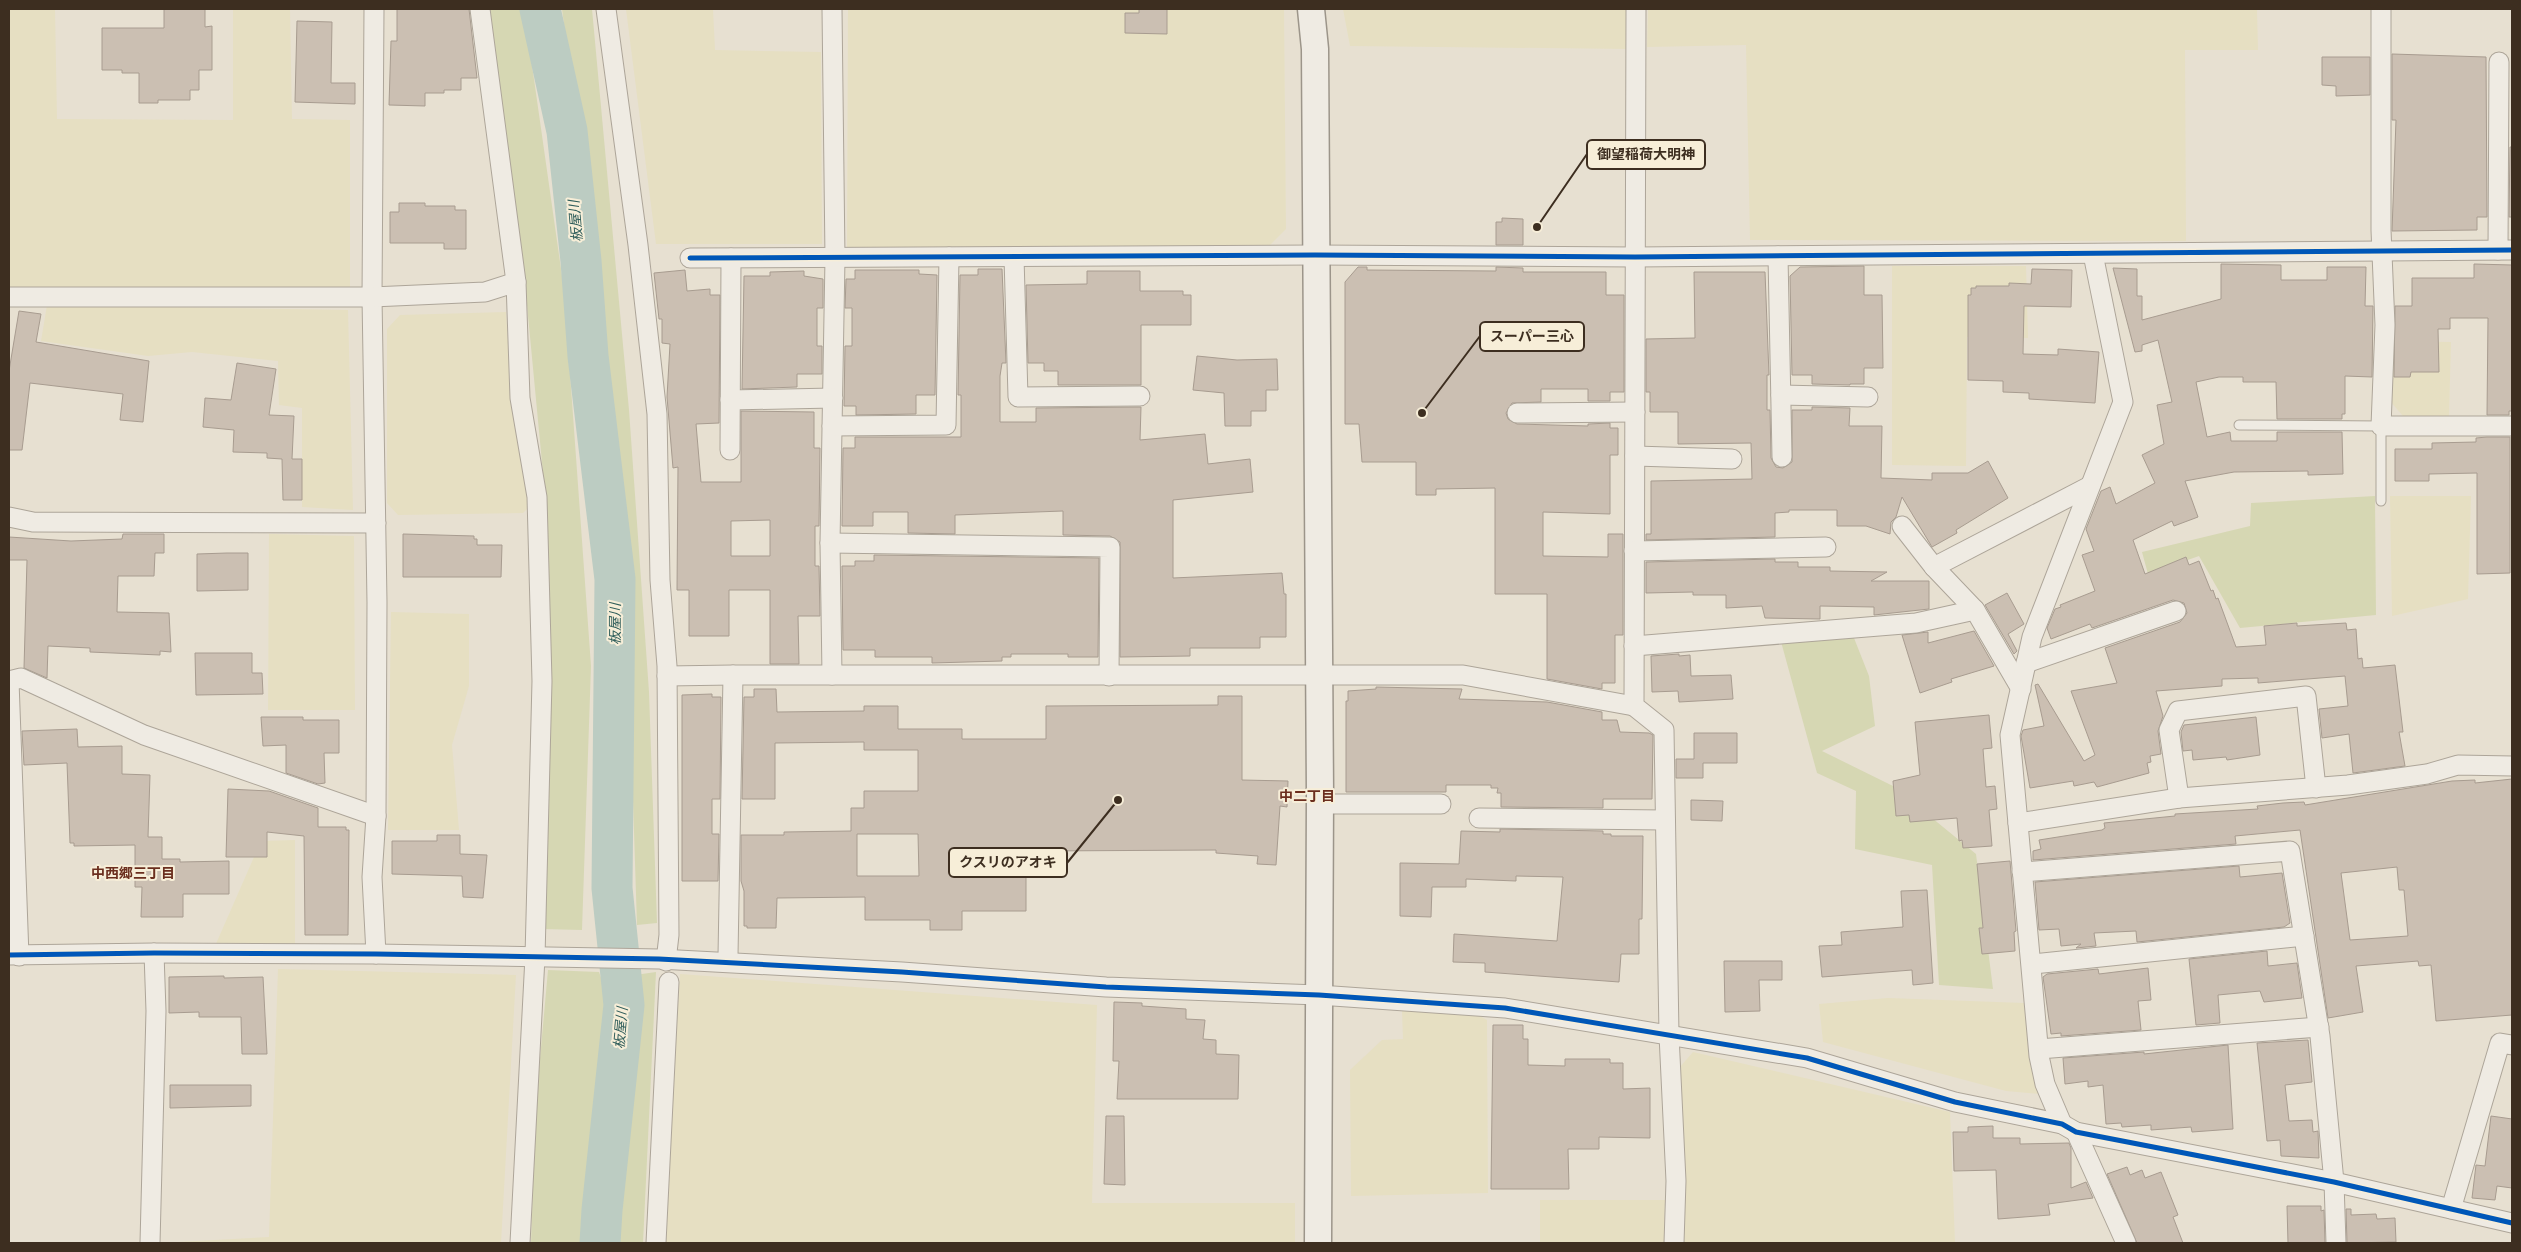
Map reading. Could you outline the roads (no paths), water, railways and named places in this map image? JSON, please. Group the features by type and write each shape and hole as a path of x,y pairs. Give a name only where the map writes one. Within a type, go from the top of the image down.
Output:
{"street":[{"path":"374,9 372,297 376,522 376,816 372,877 376,954"},
{"path":"480,9 516,282 520,398 537,505 542,681 535,958 520,1243"},
{"path":"606,9 638,245 657,414 660,580 667,676 669,935 662,960"},
{"path":"832,9 834,258 830,543 832,674"},
{"path":"1311,9 1315,49 1320,804 1318,1243"},
{"path":"1634,706 1636,9"},
{"path":"2382,9 2382,250 2385,326 2382,426 2512,426"},
{"path":"690,258 1315,255 1636,257 2505,250 2499,62"},
{"path":"2093,254 2123,402 2032,637 2010,735 2039,1049 2045,1084 2126,1243"},
{"path":"1778,256 1782,457"},
{"path":"832,426 946,425 949,257"},
{"path":"1014,257 1018,396 1140,396"},
{"path":"730,450 731,258"},
{"path":"9,297 372,297 485,292 516,282"},
{"path":"1781,395 1868,397"},
{"path":"730,400 833,398"},
{"path":"1517,412 1635,412"},
{"path":"1634,456 1732,459"},
{"path":"1934,567 2090,486"},
{"path":"9,517 33,522 376,522"},
{"path":"1902,526 1934,567 1975,610 2021,689"},
{"path":"830,543 1110,547 1109,676"},
{"path":"1634,551 1826,547"},
{"path":"1634,646 1916,623 1975,610"},
{"path":"2026,663 2176,611"},
{"path":"667,676 832,674 1109,676 1463,675 1634,706 1664,730 1669,1035 1676,1181 1674,1243"},
{"path":"728,956 733,675"},
{"path":"376,816 144,735 21,678 9,681 14,955 154,952 662,960 902,972 1106,986 1319,995 1505,1008 1807,1058 1955,1102 2069,1128 2334,1182 2512,1223"},
{"path":"2179,798 2169,730 2178,711 2306,696 2316,788"},
{"path":"2018,823 2179,798 2316,788 2427,774 2458,765 2512,766"},
{"path":"1320,804 1441,804"},
{"path":"1479,818 1666,820"},
{"path":"2022,872 2290,851 2319,1027 2334,1182 2336,1243"},
{"path":"2032,964 2304,936"},
{"path":"150,1243 156,1011 154,952"},
{"path":"656,1243 669,982"},
{"path":"2039,1049 2319,1027"},
{"path":"2450,1209 2500,1043 2512,1045"}],"lane":[{"path":"2239,425 2382,426 2382,501"}],"waterway":[{"name":"板屋川","path":"540,9 567,131 581,261 588,356 615,579 612,888 624,1005 600,1243"}],"place":[{"name":"御望稲荷大明神","path":"1537,227"},
{"name":"スーパー三心","path":"1422,413"},
{"name":"クスリのアオキ","path":"1118,800"}],"district":[{"name":"中二丁目","path":"1307,796"},
{"name":"中西郷三丁目","path":"133,873"}]}
